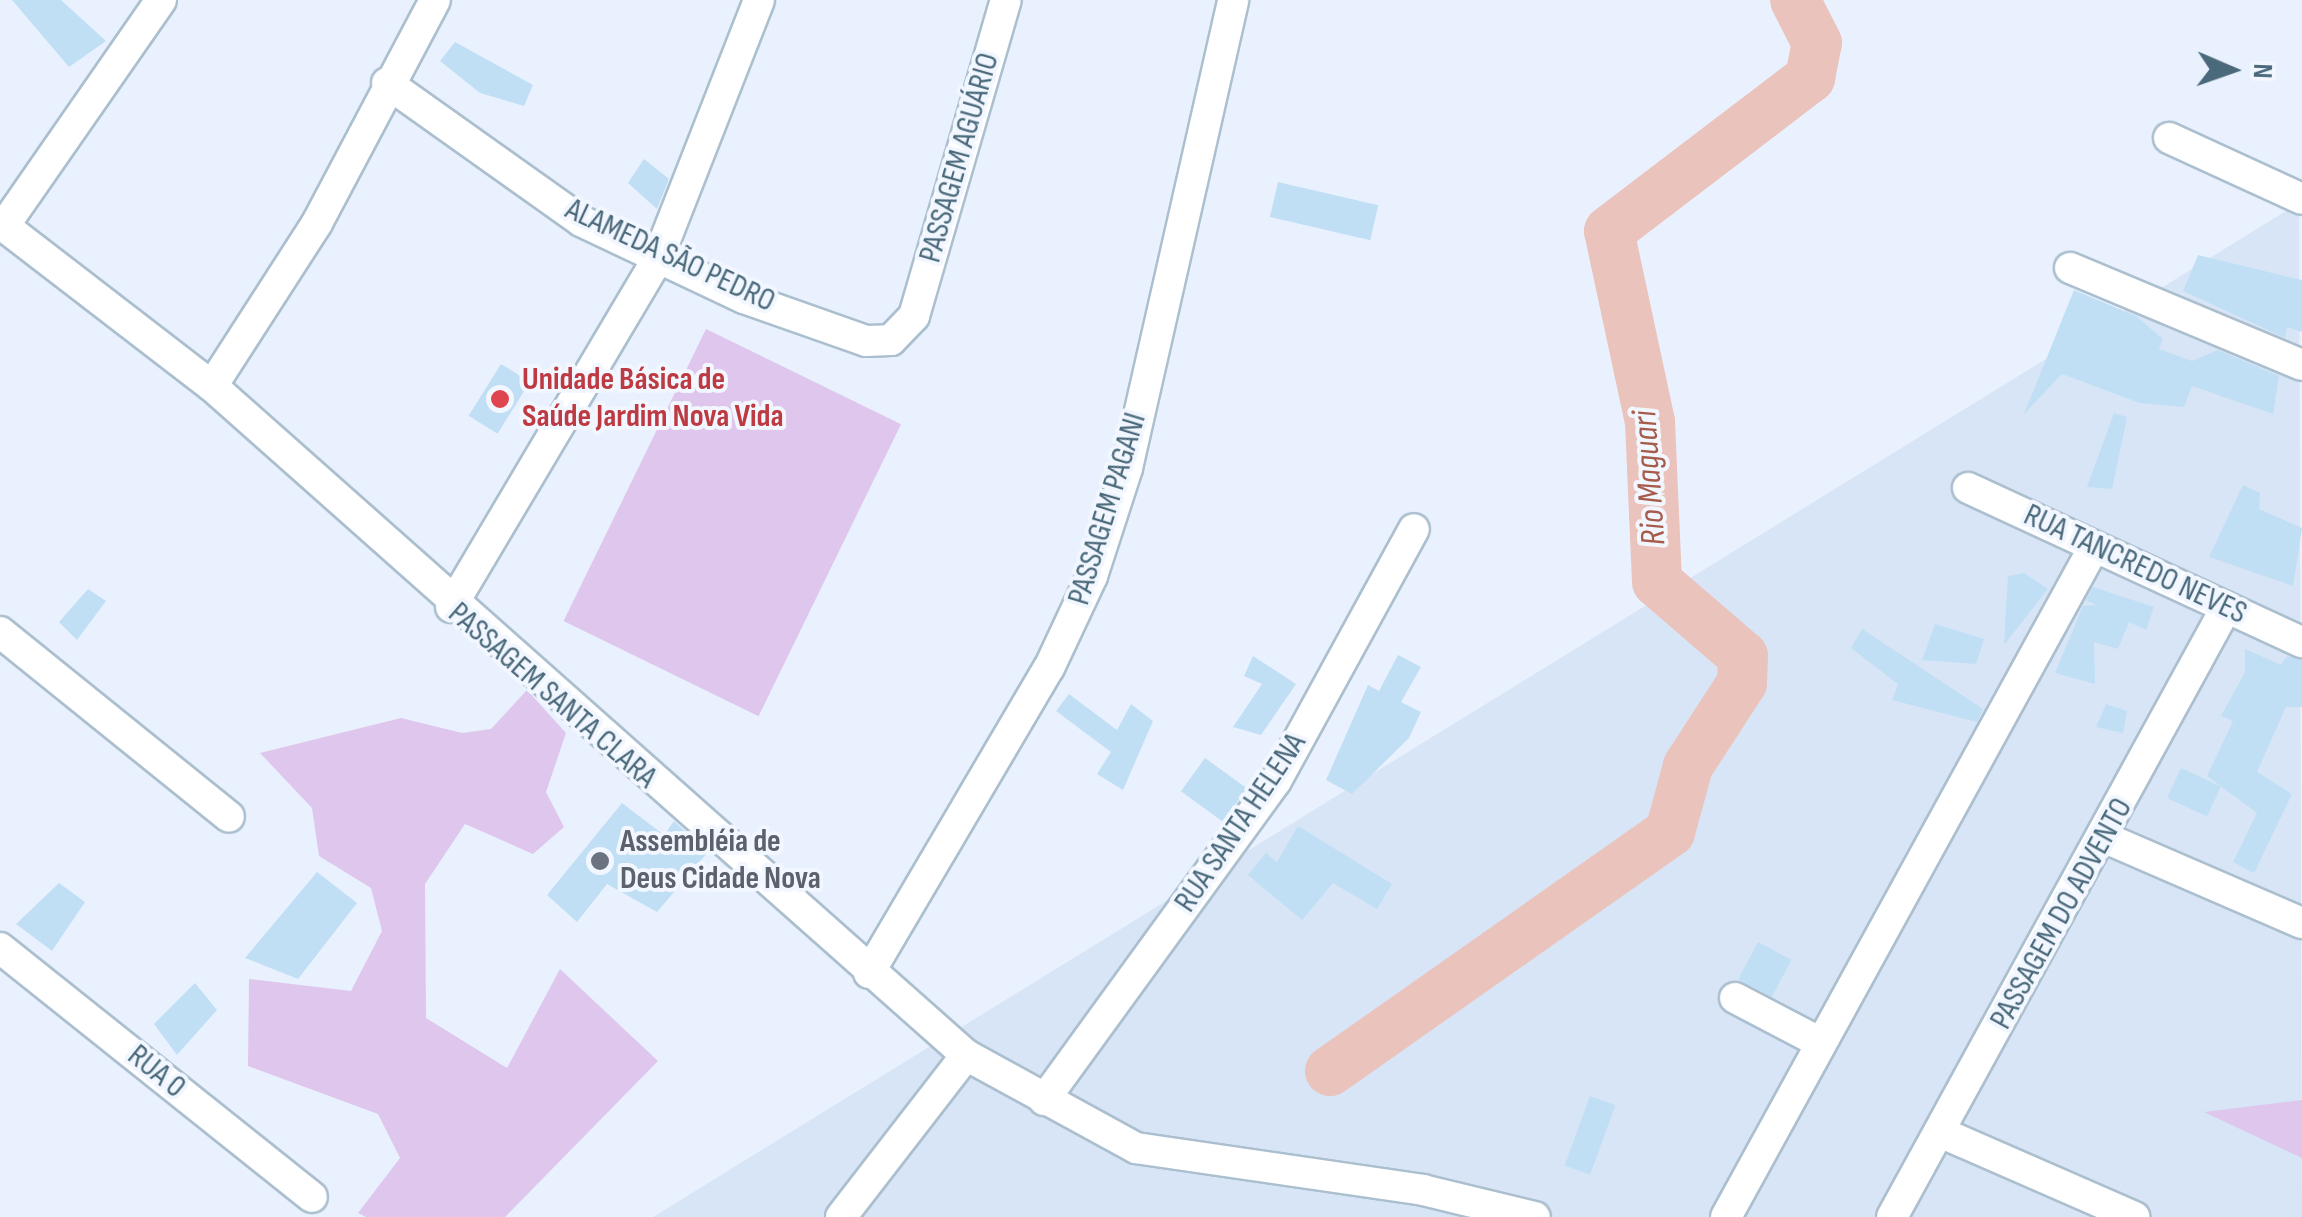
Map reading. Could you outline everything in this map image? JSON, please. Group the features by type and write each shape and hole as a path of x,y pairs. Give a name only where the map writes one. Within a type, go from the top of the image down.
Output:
{"street":[{"path":"212,386 317,224 387,83 435,0"},
{"path":"451,607 658,258 759,0"},
{"name":"PASSAGEM AGUÁRIO","path":"914,316 1006,0"},
{"name":"PASSAGEM PAGANI","path":"869,973 1050,668 1092,576 1127,468 1233,0"},
{"path":"2,225 156,2"},
{"name":"ALAMEDA SÃO PEDRO","path":"387,83 582,221 658,258 866,341 892,340 914,316"},
{"path":"2168,138 2302,199"},
{"name":"PASSAGEM SANTA CLARA","path":"2,225 212,386 451,607 966,1056 1136,1148 1423,1190 1534,1217"},
{"path":"2070,268 2302,365"},
{"name":"RUA TANCREDO NEVES","path":"1968,488 2302,642"},
{"name":"RUA SANTA HELENA","path":"1044,1100 1276,781 1414,529"},
{"path":"1726,1217 2094,548"},
{"name":"PASSAGEM DO ADVENTO","path":"1892,1217 1942,1133 2226,608"},
{"path":"0,632 229,816"},
{"path":"2103,837 2302,923"},
{"name":"RUA 0","path":"0,948 312,1197"},
{"path":"1734,998 1819,1042"},
{"path":"841,1217 966,1056"},
{"path":"1942,1133 2134,1217"}],"shaded area":[{"path":"2299,203 2302,1217 653,1217"},
{"path":"706,329 901,424 759,716 564,621"},
{"path":"527,690 566,733 546,792 564,827 533,854 465,824 425,884 426,1018 507,1068 560,969 658,1061 505,1217 366,1217 358,1213 400,1158 378,1114 248,1066 249,979 351,991 382,931 371,888 319,856 312,808 260,753 401,718 462,733 491,729"},
{"path":"2302,1100 2302,1158 2204,1112"}],"building":[{"path":"12,0 61,0 106,41 69,67"},
{"path":"455,42 533,85 524,106 480,93 440,61"},
{"path":"644,159 669,179 657,209 628,183"},
{"path":"1278,182 1378,205 1370,240 1270,217"},
{"path":"2198,255 2302,280 2302,332 2287,327 2285,338 2183,291"},
{"path":"2074,290 2136,316 2163,339 2159,349 2192,361 2218,350 2279,376 2273,414 2192,386 2184,407 2140,403 2062,374 2024,414"},
{"name":"Unidade Básica de Saúde Jardim Nova Vida","path":"501,364 530,382 498,434 469,416"},
{"path":"2114,413 2127,417 2112,489 2087,487"},
{"path":"2243,485 2260,493 2259,509 2302,528 2293,586 2209,557"},
{"path":"2024,573 2048,589 2004,645 2008,576"},
{"path":"2093,587 2154,607 2146,630 2129,622 2118,649 2094,642 2095,684 2055,673 2083,606 2096,605 2086,600"},
{"path":"88,589 106,601 77,640 59,622"},
{"path":"1935,624 1984,639 1976,664 1922,660"},
{"path":"1862,629 1983,709 1977,722 1892,700 1898,684 1851,648"},
{"path":"2245,649 2281,665 2287,656 2302,660 2302,707 2286,707 2257,772 2292,794 2254,873 2233,862 2257,813 2207,776 2233,721 2221,716 2245,672"},
{"path":"1398,655 1421,667 1401,702 1421,712 1409,738 1352,794 1326,780 1368,685 1379,691"},
{"path":"1253,656 1296,684 1261,735 1233,727 1262,684 1244,676"},
{"path":"1069,694 1117,730 1131,704 1153,721 1123,790 1097,774 1111,752 1056,711"},
{"path":"2106,704 2127,711 2123,733 2096,727"},
{"path":"1205,758 1247,789 1223,822 1181,791"},
{"path":"2181,768 2221,787 2207,817 2167,798"},
{"path":"622,803 664,835 674,821 708,852 657,912 607,884 577,922 547,895"},
{"path":"1298,826 1392,884 1377,909 1333,883 1302,920 1248,875 1266,853 1277,862"},
{"path":"317,872 357,903 298,979 245,958"},
{"path":"59,883 85,902 52,951 16,924"},
{"path":"1758,942 1792,960 1772,997 1738,979"},
{"path":"195,983 217,1010 177,1055 154,1024"},
{"path":"1590,1096 1615,1105 1590,1175 1565,1166"}],"waterway":[{"name":"Rio Maguari","path":"1330,1071 1670,832 1688,766 1742,683 1743,656 1657,582 1650,422 1609,231 1810,78 1817,43 1795,0"}],"place":[{"name":"Unidade Básica de Saúde Jardim Nova Vida","path":"500,399"},
{"name":"Assembléia de Deus Cidade Nova","path":"600,861"}]}
